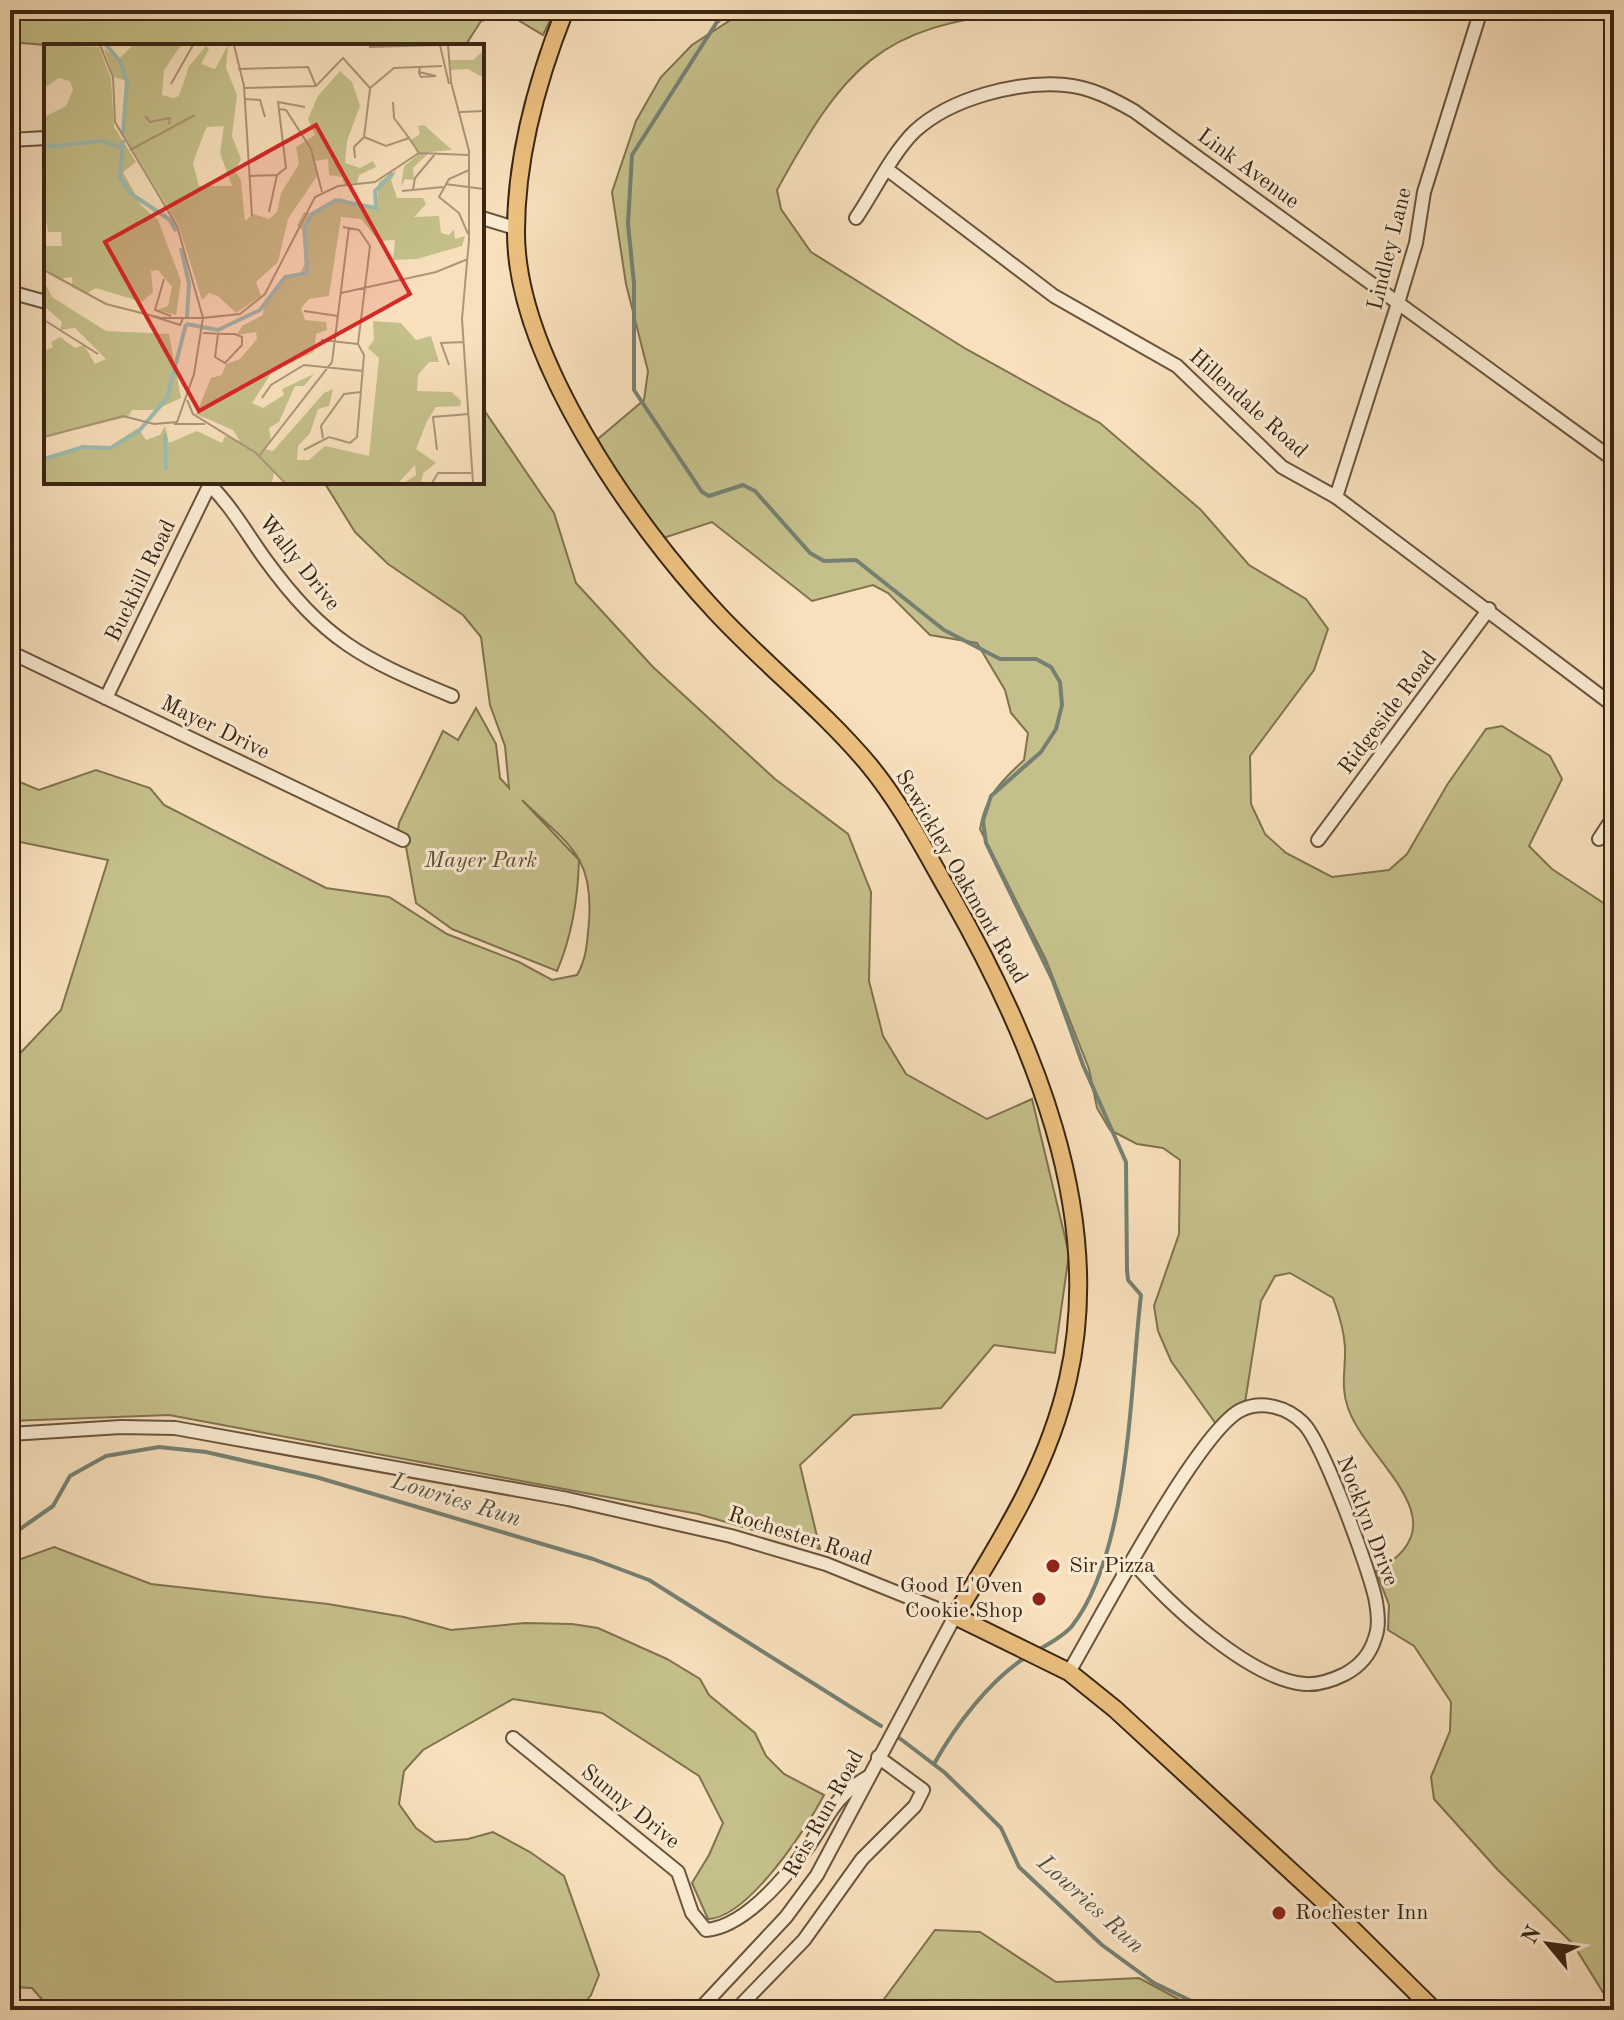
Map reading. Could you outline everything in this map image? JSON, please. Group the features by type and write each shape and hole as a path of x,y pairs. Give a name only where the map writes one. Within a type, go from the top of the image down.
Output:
{"main road":[{"name":"Sewickley Oakmont Road","path":"565,10 545,64 533,113 515,228 523,281 539,339 573,412 605,466 669,557 711,607 844,738 887,789 986,960 1018,1025 1039,1079 1075,1226 1080,1293 1078,1323 1064,1396 1037,1475 955,1616"},
{"name":"Rochester Road","path":"955,1616 1069,1672 1148,1738 1434,2010"}],"street":[{"name":"Lindley Lane","path":"1336,497 1416,243 1424,192 1481,10"},
{"name":"Link Avenue","path":"856,218 913,133 941,111 983,96 1029,86 1066,85 1106,95 1134,111 1614,460"},
{"path":"10,140 44,138"},
{"name":"Hillendale Road","path":"888,170 1054,296 1177,366 1282,467 1336,497 1489,609 1614,706"},
{"path":"484,219 515,228"},
{"path":"10,292 44,301"},
{"name":"Buckhill Road","path":"106,698 211,484"},
{"name":"Wally Drive","path":"212,484 281,579 333,635 374,664 452,696"},
{"name":"Ridgeside Road","path":"1318,840 1489,609"},
{"name":"Mayer Drive","path":"10,652 403,840"},
{"path":"1599,839 1614,816"},
{"name":"Nocklyn Drive","path":"1069,1672 1134,1563 1219,1428 1244,1409 1257,1405 1281,1409 1304,1424 1314,1439 1376,1601 1376,1637 1357,1668 1320,1683 1291,1682 1250,1663 1171,1601 1134,1563"},
{"name":"Rochester Road","path":"10,1434 121,1427 175,1428 568,1499 785,1551 955,1616"},
{"name":"Reis Run Road","path":"699,2010 786,1917 809,1886 839,1837 878,1757 955,1616"},
{"name":"Sunny Drive","path":"513,1738 678,1872 692,1913 706,1930 722,1929 747,1910 806,1850 835,1801 846,1789 868,1777"},
{"path":"736,2010 804,1940 862,1859 915,1806 923,1790 878,1757"}],"green space":[{"path":"10,10 555,10 543,35 508,14 481,21 466,44 44,45 10,42"},
{"path":"746,10 1100,10 1082,16 1023,12 974,18 933,28 899,42 871,60 846,83 823,113 777,190 781,209 811,252 966,349 1100,423 1201,510 1249,565 1306,599 1328,629 1314,670 1250,756 1251,804 1265,834 1286,853 1332,877 1389,870 1407,854 1447,785 1486,729 1502,726 1550,756 1562,779 1529,846 1552,869 1614,910 1614,2010 1573,1944 1497,1869 1434,1799 1431,1777 1450,1731 1451,1702 1414,1646 1388,1630 1389,1605 1376,1571 1401,1552 1412,1533 1412,1513 1403,1492 1358,1429 1348,1408 1344,1385 1344,1341 1333,1298 1290,1273 1275,1276 1261,1301 1244,1409 1219,1428 1171,1361 1158,1331 1154,1306 1179,1234 1180,1160 1163,1148 1137,1144 1110,1130 1097,1108 1089,1069 1046,960 980,829 995,790 1024,760 1028,733 1011,713 1005,690 977,643 930,635 888,593 873,585 812,601 712,522 657,540 592,444 644,400 648,371 626,284 612,192 636,121 661,77 692,45"},
{"name":"Mayer Park","path":"484,410 554,513 576,583 653,667 775,779 848,834 871,892 869,981 883,1036 906,1074 987,1119 1032,1099 1069,1254 1055,1353 994,1345 941,1408 853,1415 800,1465 820,1549 698,1514 169,1415 10,1421 10,1064 61,1010 108,860 10,840 10,778 39,790 96,770 150,788 164,805 326,888 389,897 447,934 519,962 552,980 577,975 580,969 587,943 589,899 587,880 579,860 573,916 557,971 452,929 416,903 405,841 397,838 399,823 443,731 458,740 476,708 496,744 500,778 509,788 505,746 490,705 481,637 463,615 388,564 355,532 325,484 484,484","holes":["522,800 564,840 579,860"]},
{"path":"54,1547 151,1584 328,1604 404,1617 451,1630 525,1623 598,1628 667,1659 700,1679 709,1695 755,1733 766,1756 784,1774 824,1795 790,1849 758,1888 724,1915 708,1919 692,1883 723,1823 699,1776 602,1713 513,1699 423,1750 404,1771 399,1804 416,1828 435,1842 468,1839 493,1832 530,1852 564,1876 599,1975 591,1995 579,2010 46,2010 45,2003 32,1988 10,1987 10,1563"},
{"path":"935,1930 980,1932 1056,1982 1139,1978 1182,2001 1245,2010 876,2010"}],"waterway":[{"path":"732,10 717,22 632,155 628,224 634,283 634,390 702,492 709,496 743,485 755,491 810,553 824,561 856,560 944,630 1000,659 1036,659 1051,667 1060,682 1062,705 1056,729 1041,752 991,796 983,821 986,843 1053,981 1083,1065 1126,1162 1128,1280 1141,1295 1124,1467 1106,1556 1091,1594 1072,1626 1037,1651"},
{"name":"Lowries Run","path":"10,1536 53,1506 70,1476 106,1456 159,1447 206,1452 316,1477 593,1559 649,1580 881,1726"},
{"path":"934,1764 974,1705 999,1678 1026,1657"},
{"name":"Lowries Run","path":"898,1737 944,1772 1001,1828 1019,1867 1102,1945 1154,1983 1210,2010"}],"place":[{"name":"Sir Pizza","path":"1053,1566"},
{"name":"Good L'Oven Cookie Shop","path":"1039,1599"},
{"name":"Rochester Inn","path":"1279,1913"}]}
